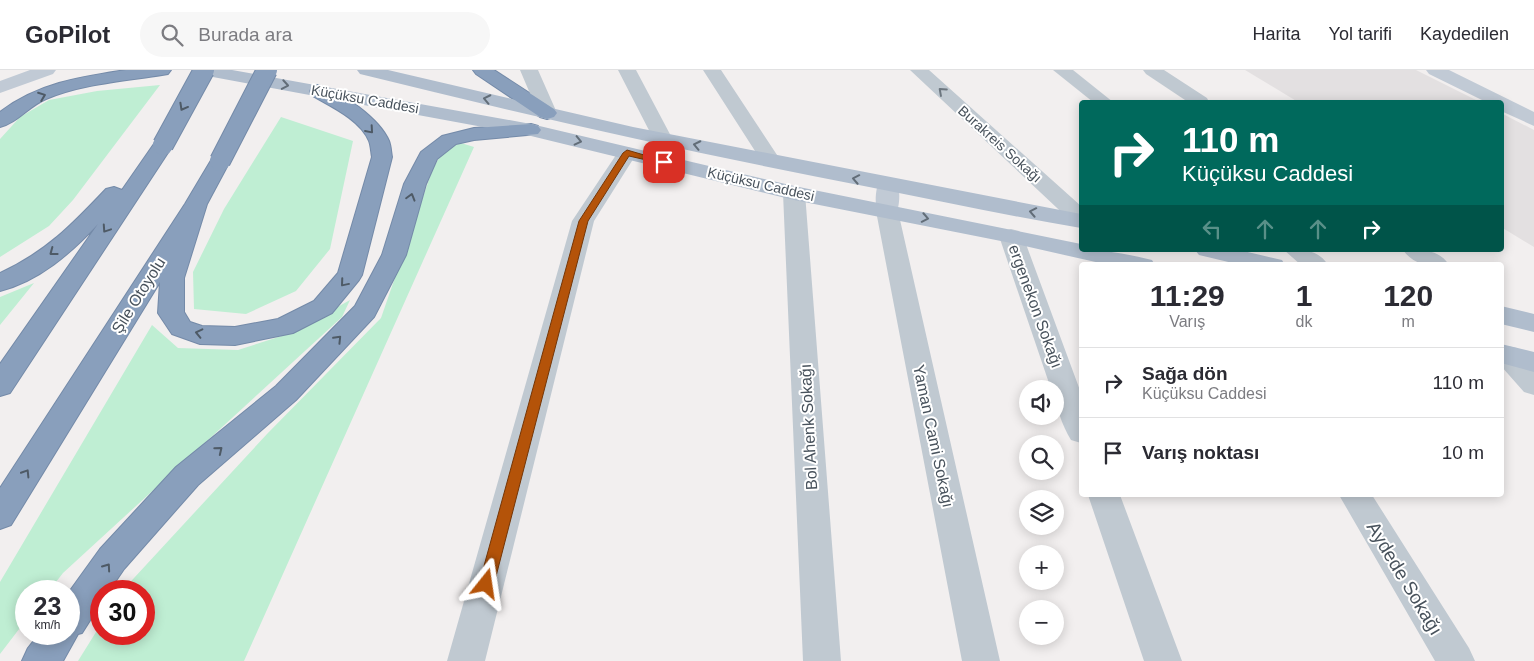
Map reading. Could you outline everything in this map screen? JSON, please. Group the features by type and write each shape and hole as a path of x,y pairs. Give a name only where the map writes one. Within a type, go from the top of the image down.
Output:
{"highway":[{"path":"0,120 26,102 54,91 162,70"},
{"path":"0,386 163,144 203,70"},
{"name":"Şile Otoyolu","path":"0,514 196,204 267,70"},
{"path":"482,70 539,121"},
{"path":"196,204 172,278 171,313 181,328 200,335 235,336 284,327 323,307 350,275 382,157 379,140 368,127 347,108 318,91"},
{"path":"80,605 112,559 187,476 286,393 365,311 394,256 415,184 428,156 450,140 539,121"},
{"path":"0,283 34,267 70,240 163,144"},
{"path":"0,381 29,345"},
{"path":"41,661 52,645"}],"main road":[{"path":"0,87 47,70"},
{"name":"Küçüksu Caddesi","path":"203,70 318,91 662,138 771,161 1011,236 1079,251"},
{"name":"Küçüksu Caddesi","path":"366,70 433,88 539,121 627,153 794,193 888,198 1079,220"},
{"path":"1435,70 1494,100"},
{"path":"1504,105 1534,120"},
{"name":"Küçüksu Caddesi","path":"1083,252 1128,262"},
{"path":"1216,252 1260,262"},
{"path":"1504,354 1534,362"}],"street":[{"path":"529,70 539,121"},
{"path":"627,70 662,138"},
{"path":"712,70 771,161"},
{"name":"Burakreis Sokağı","path":"919,70 1079,218"},
{"path":"1062,70 1101,100"},
{"path":"1152,70 1197,100"},
{"path":"466,661 583,221 627,153"},
{"name":"Bol Ahenk Sokağı","path":"794,193 822,661"},
{"name":"Yaman Cami Sokağı","path":"888,198 981,661"},
{"name":"ergenekon Sokağı","path":"1011,236 1079,426"},
{"path":"1299,252 1312,262"},
{"path":"1418,252 1433,262"},
{"path":"1504,354 1534,385"},
{"path":"1105,497 1163,661"},
{"name":"Aydede Sokağı","path":"1356,497 1456,661"}],"shaded area":[{"path":"1245,70 1416,70 1476,100 1295,100"},
{"path":"1504,115 1534,130 1534,247 1504,229"}],"green space":[{"path":"160,85 73,200 49,226 0,257 0,139 20,117 49,100 97,91"},
{"path":"281,117 353,141 330,249 296,291 246,314 194,309 193,272 224,209"},
{"path":"461,143 474,147 244,661 78,661 90,642 90,645 155,645 155,580 132,580 267,434 381,318 433,168 444,150"},
{"path":"34,283 0,325 0,297"},
{"path":"350,300 342,317 58,580 15,580 15,634 0,654 0,582 152,325 178,348 238,350 291,333"}],"route":[{"path":"486,584 583,221 627,153 664,162"}]}
